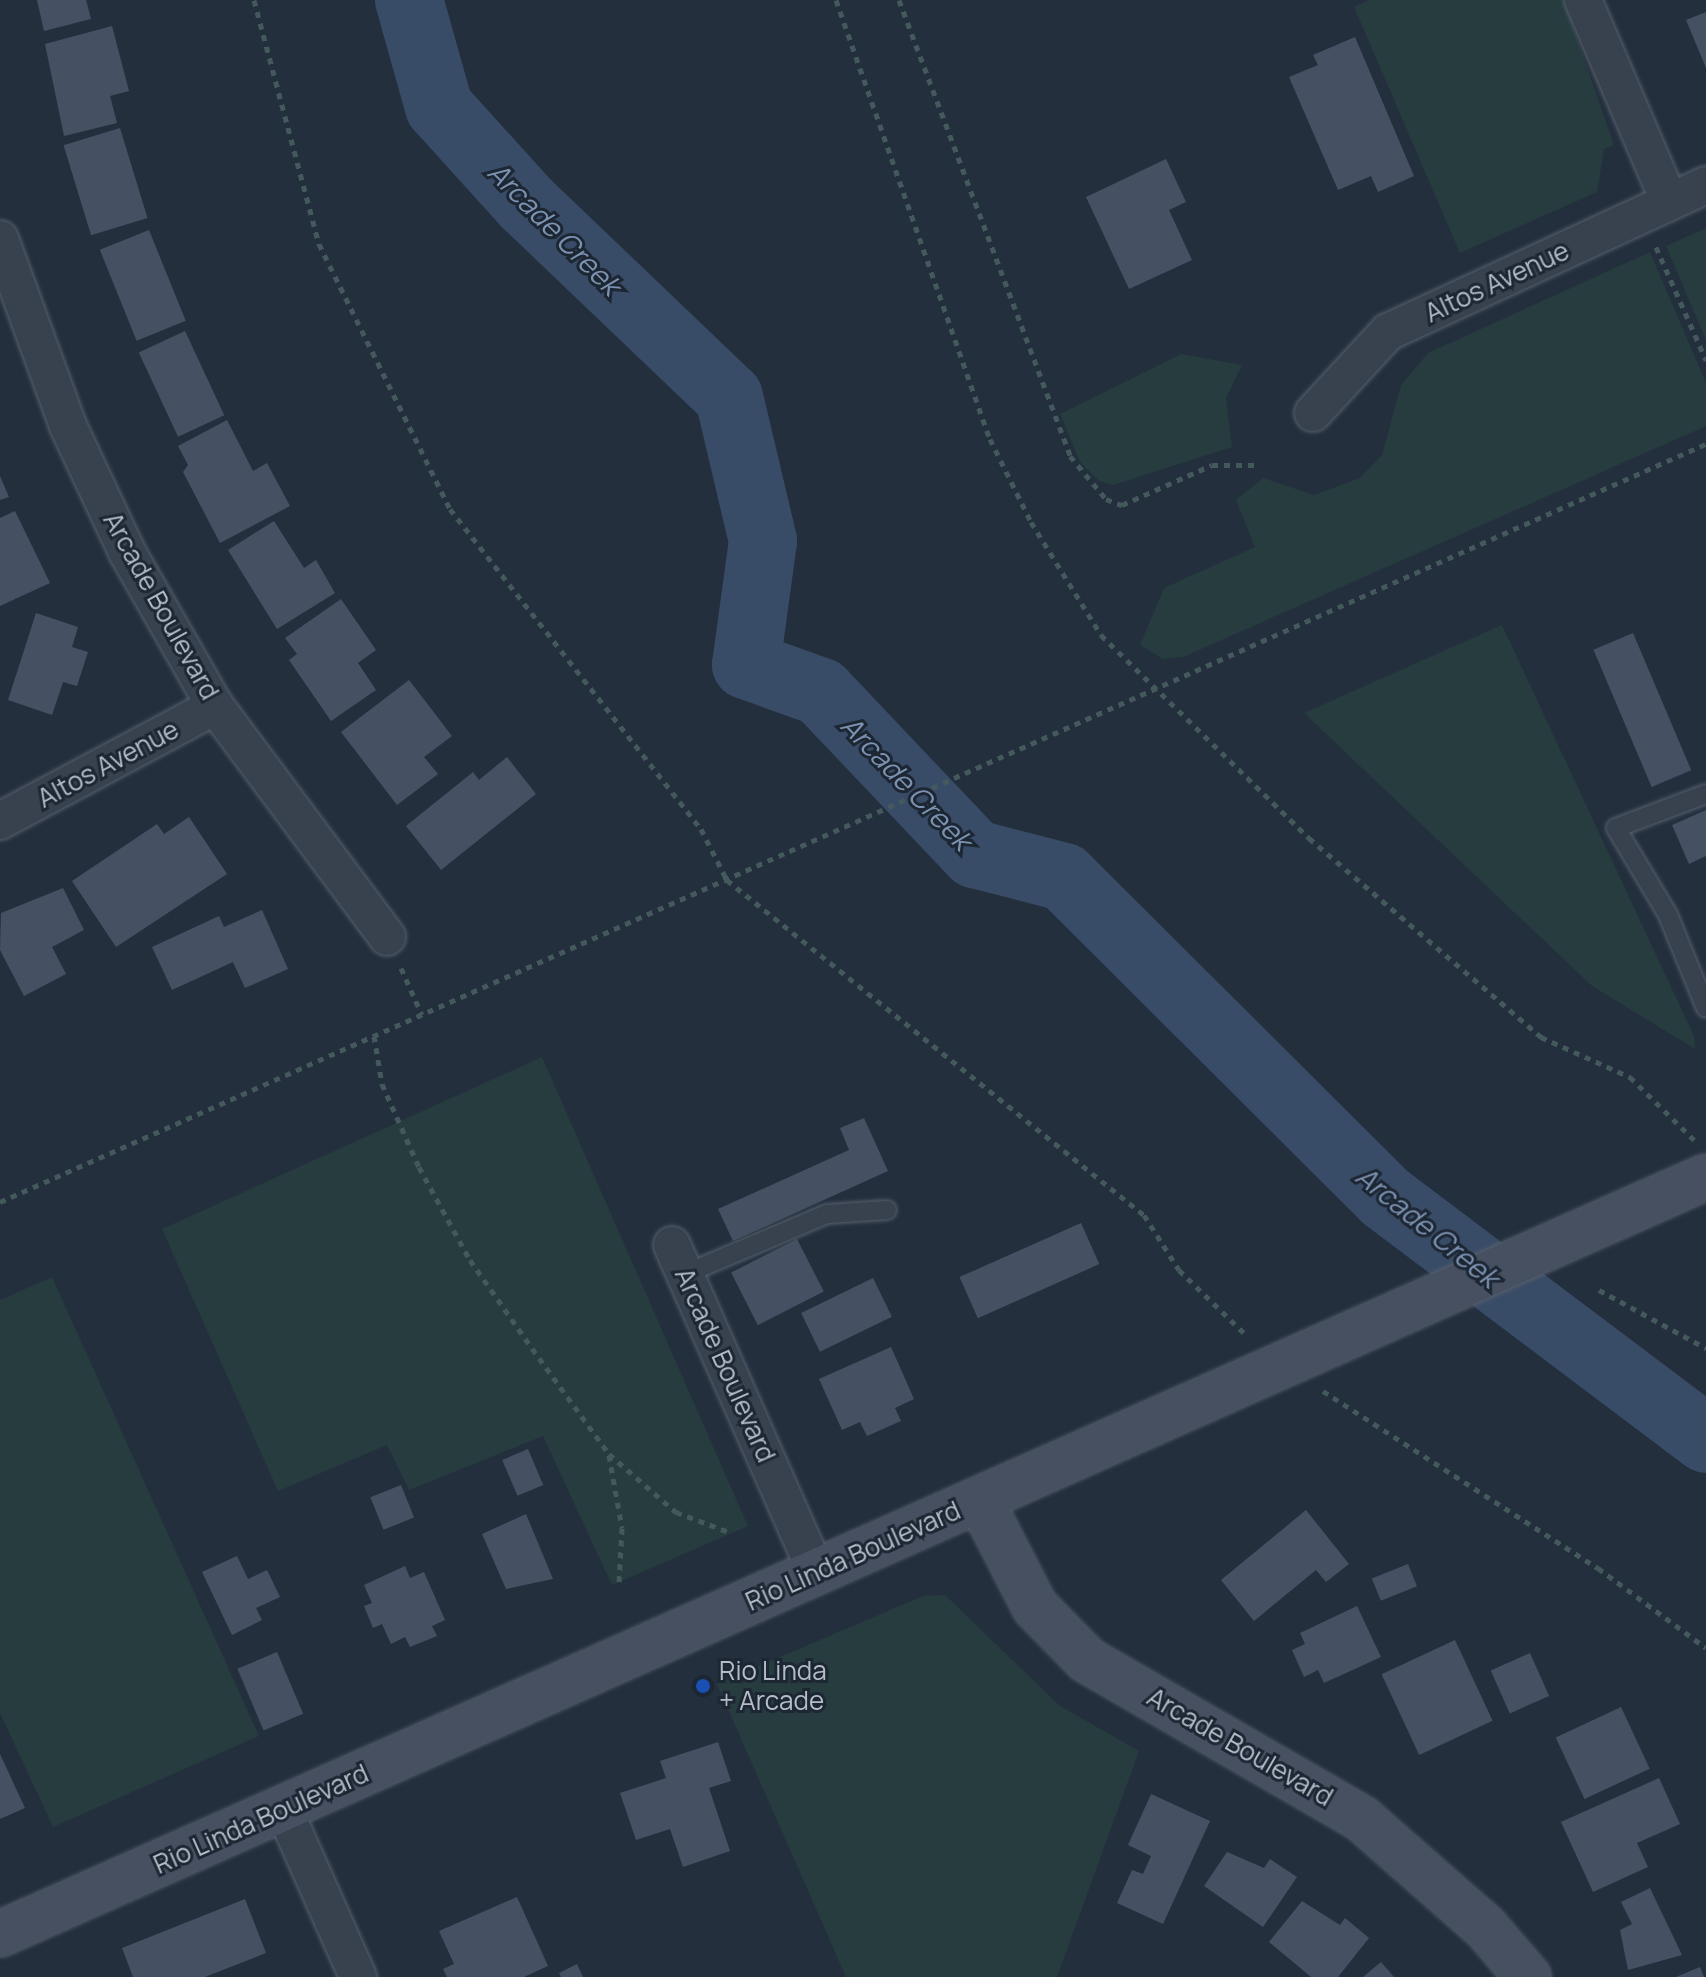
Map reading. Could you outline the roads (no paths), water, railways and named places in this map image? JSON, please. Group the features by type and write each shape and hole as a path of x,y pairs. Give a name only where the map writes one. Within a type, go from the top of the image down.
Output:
{"main road":[{"name":"Rio Linda Boulevard","path":"0,1934 1706,1177"},
{"name":"Arcade Boulevard","path":"980,1500 1035,1607 1087,1660 1362,1819 1475,1917 1528,1977"}],"street":[{"path":"1583,0 1669,201"},
{"name":"Altos Avenue","path":"1313,413 1388,332 1706,185"},
{"name":"Arcade Boulevard","path":"0,239 68,426 127,552 215,706 387,937"},
{"name":"Altos Avenue","path":"0,821 215,706"},
{"name":"Arcade Boulevard","path":"678,1259 816,1572"},
{"path":"284,1810 358,1977"}],"lane":[{"path":"1706,794 1616,828 1668,915 1706,1008"},
{"path":"678,1259 827,1214 887,1210"}],"waterway":[{"name":"Arcade Creek","path":"409,0 439,107 527,204 729,397 763,541 746,665 821,692 975,854 1064,877 1385,1197 1706,1439"}],"place":[{"name":"Rio Linda + Arcade","path":"703,1686"}]}
